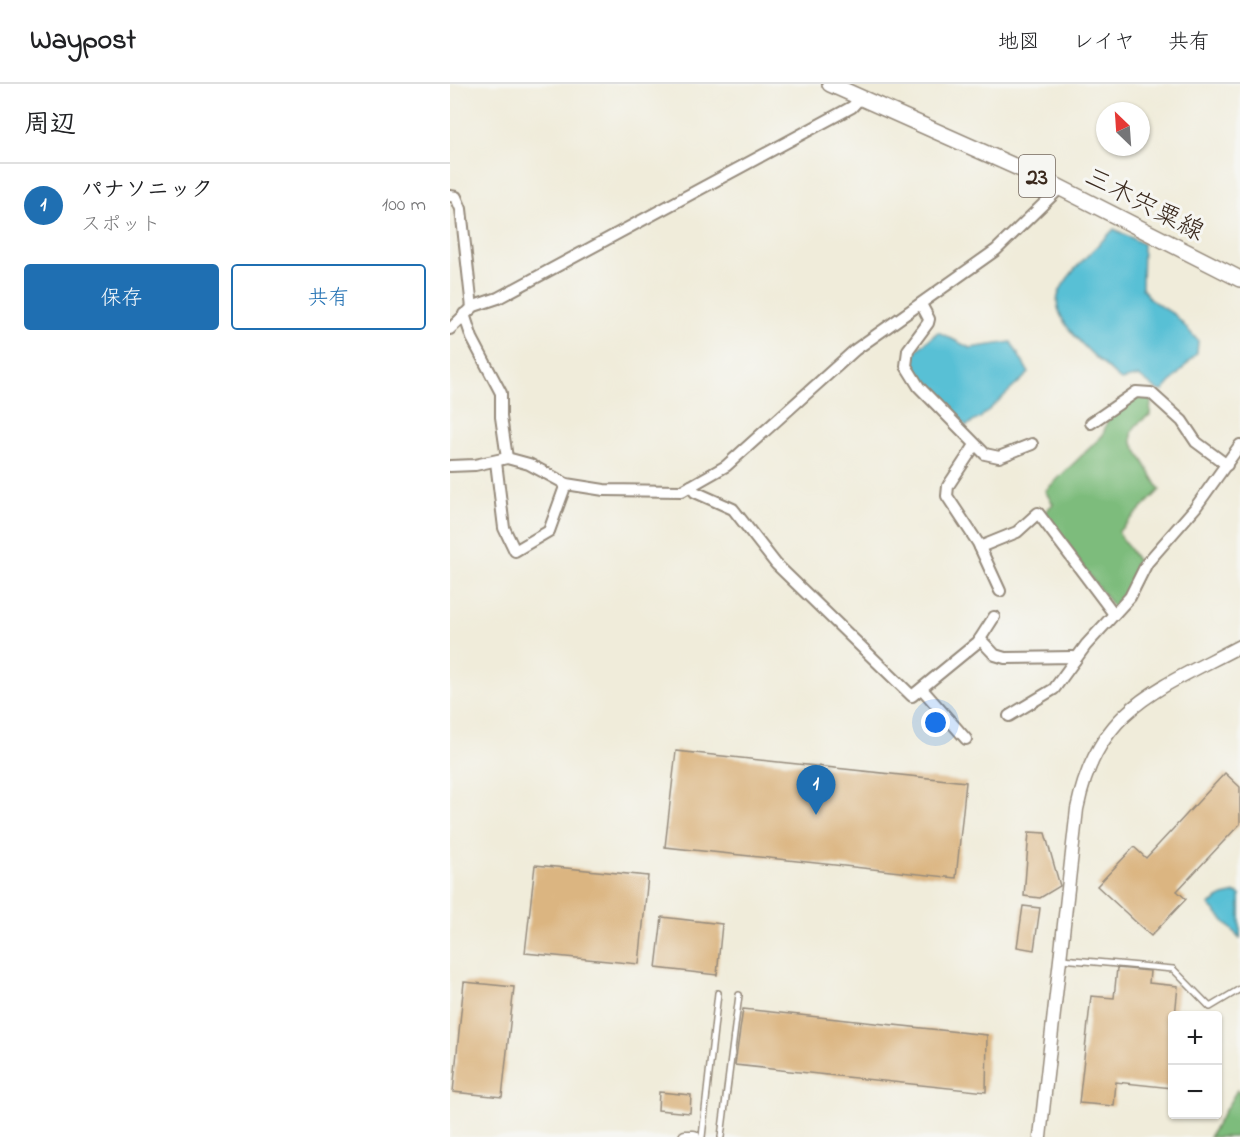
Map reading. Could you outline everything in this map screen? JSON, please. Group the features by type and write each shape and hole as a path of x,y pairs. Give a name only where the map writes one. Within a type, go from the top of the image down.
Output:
{"main road":[{"name":"三木宍粟線","path":"830,84 1060,188 1240,279"}],"street":[{"path":"450,329 468,311 498,298 852,107 861,97"},
{"path":"450,466 496,462 507,458 529,464 566,484 604,490 682,491 726,466 855,350 996,250 1060,188"},
{"path":"450,196 456,197 461,209 468,311 480,355 501,393 502,434 507,458"},
{"path":"921,304 929,319 908,351 906,366 919,387 975,445 994,457 1032,444"},
{"path":"1091,423 1136,392 1151,393 1182,421 1196,442 1227,465"},
{"path":"975,445 946,491 954,509 980,547 1000,591"},
{"path":"1009,716 1054,689 1075,660 1130,597 1147,563 1196,508 1239,449"},
{"path":"496,462 504,528 515,551 549,531 566,484"},
{"path":"691,486 695,492 733,509 776,564 907,694 912,696 922,689 980,639 994,617"},
{"path":"980,547 1017,532 1038,513 1114,614"},
{"path":"980,639 996,655 1005,658 1072,657 1075,660"},
{"path":"1040,1137 1077,809 1083,779 1094,753 1110,730 1149,695 1240,646"},
{"path":"922,689 966,739"},
{"path":"685,1137 694,1137"}],"lane":[{"path":"1062,958 1173,969 1210,1007 1240,989"},
{"path":"702,1137 718,993"},
{"path":"721,1137 739,995"}],"green space":[{"path":"1146,396 1151,401 1150,415 1132,432 1132,442 1160,490 1118,532 1141,566 1133,577 1128,592 1114,608 1043,514 1053,504 1045,491 1103,435 1107,421 1115,411 1137,398"},
{"path":"1237,1090 1240,1092 1240,1131 1235,1137 1209,1137 1220,1119 1222,1119"}],"water":[{"path":"1114,229 1143,244 1142,288 1151,300 1175,315 1198,341 1197,353 1163,391 1157,390 1139,376 1121,380 1098,360 1068,328 1058,306 1058,296 1067,279"},
{"path":"938,332 970,348 1011,342 1029,373 980,418 966,426 932,394 915,364 913,353"},
{"path":"1236,893 1240,895 1240,938 1209,905 1223,896"}],"building":[{"path":"676,751 966,782 956,878 665,847"},
{"path":"1225,773 1240,787 1240,824 1177,891 1186,899 1151,936 1097,886 1134,847 1146,858"},
{"path":"1029,832 1045,833 1060,886 1040,898 1024,896"},
{"path":"535,865 648,876 639,964 525,953"},
{"path":"1023,906 1040,908 1034,950 1017,947"},
{"path":"662,917 722,924 717,975 656,968"},
{"path":"1117,968 1150,971 1149,983 1178,986 1176,1011 1168,1011 1168,1088 1116,1082 1114,1106 1079,1103 1091,996 1114,998"},
{"path":"464,982 514,987 502,1097 453,1092"},
{"path":"743,1009 987,1035 986,1092 735,1065"},
{"path":"659,1092 691,1095 690,1113 658,1110"}],"place":[{"name":"パナソニック","path":"816,815"}]}
